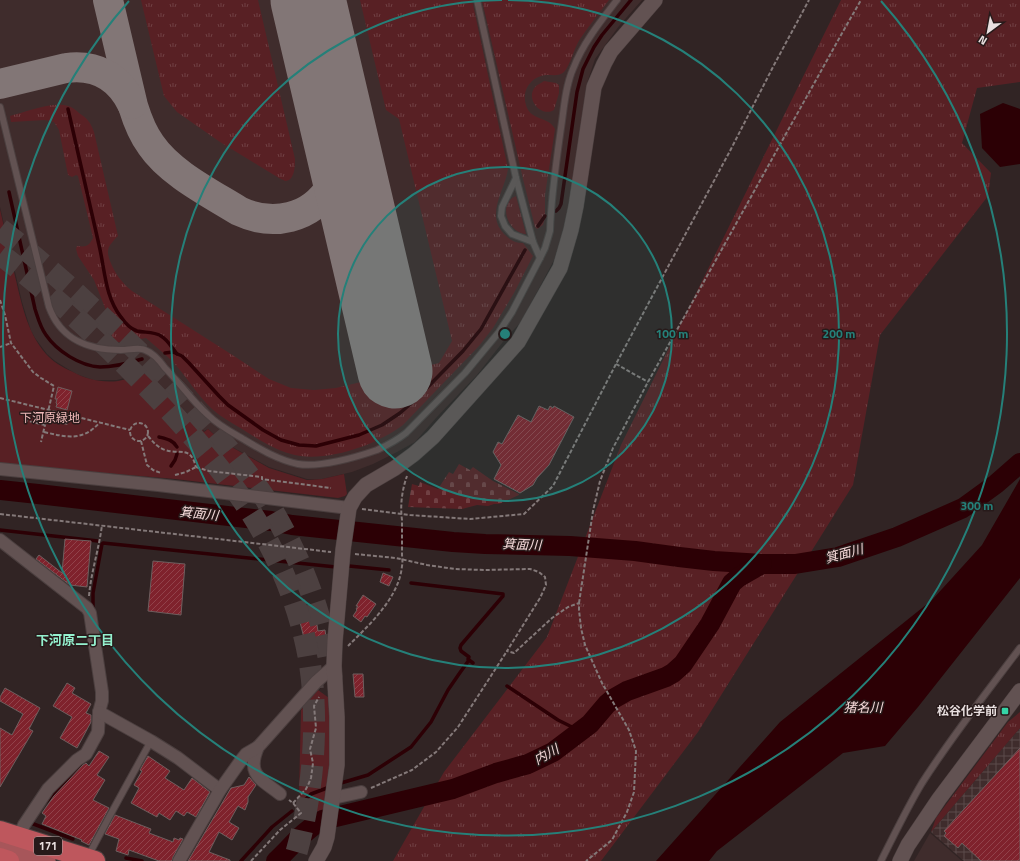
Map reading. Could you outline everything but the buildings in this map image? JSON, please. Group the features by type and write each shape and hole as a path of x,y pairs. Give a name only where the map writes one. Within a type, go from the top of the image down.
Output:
{"highway":[{"name":"171","path":"0,831 94,855"},
{"path":"0,858 9,861"}],"main road":[{"path":"0,845 46,861"}],"street":[{"path":"316,861 326,843 337,765 337,717 334,663 343,552 349,510 355,496 366,485 395,468 433,437 518,342 560,268 576,206 594,87 611,51 654,0"},
{"path":"0,469 158,485 349,510"},
{"path":"0,540 84,606 90,614 102,692 98,732 86,754 77,760 48,789 24,825 19,836"},
{"path":"179,861 220,790 242,759 246,754 258,747 334,663"},
{"path":"900,861 908,845 939,799 1020,691"},
{"path":"99,712 178,758 220,790"},
{"path":"258,747 253,760 254,771 260,778 280,794"},
{"path":"332,801 361,792"}],"lane":[{"path":"476,0 516,178 533,242 540,258"},
{"path":"0,107 49,307 59,326 82,344 115,350 144,349 156,358 204,412 214,420 274,456 298,464 317,464 359,456 377,450 406,433 465,373 499,332 512,312 545,248 550,231 552,191 567,89 572,71 587,39 617,0"},
{"path":"516,178 502,207 502,220 512,234 533,242"},
{"path":"881,861 895,832 922,784 957,733 1020,648"},
{"path":"94,855 110,814 151,741"}],"path":[{"path":"349,510 470,519 524,514 553,486 809,0"},
{"path":"586,861 612,840 627,812 634,792 636,751 629,730 608,695 597,672 585,644 581,628 579,604 592,511 600,481 613,448 648,382 841,35 862,0"},
{"path":"0,300 11,343 33,372 54,386 41,442"},
{"path":"0,347 11,343"},
{"path":"616,364 648,382"},
{"path":"0,398 130,430"},
{"path":"46,419 68,424"},
{"path":"24,420 45,425"},
{"path":"44,432 74,437 83,435 94,429 100,422"},
{"path":"148,436 141,441 137,441 130,436 130,430 134,424 142,423 147,427 148,436 155,445 162,449 189,453 196,467"},
{"path":"141,441 147,465 163,474"},
{"path":"171,475 186,472 196,467 209,471 262,477 262,480 331,488"},
{"path":"334,663 389,601 397,587 402,566 402,490 407,475"},
{"path":"0,514 396,558 455,569 530,569 536,570 544,576 546,581 544,591 458,727 436,752 412,770 361,792"},
{"path":"90,614 90,591 97,551 100,543 102,525"},
{"path":"507,651 514,653 552,618 568,607 579,604"},
{"path":"293,803 306,789 311,778 312,763 310,749 316,728 314,706 321,694 335,682"},
{"path":"251,861 280,830 301,813 293,803 280,794"}],"shaded area":[{"path":"0,0 642,0 619,26 595,59 587,83 566,224 554,260 521,322 506,338 477,375 415,442 373,464 352,472 322,479 307,479 269,467 221,441 208,429 204,431 148,372 117,380 93,380 76,374 55,361 47,354 35,338 31,331 22,302 0,207"},
{"path":"1020,728 1020,861 964,861 931,832"},
{"path":"930,833 962,861 914,861"}],"green space":[{"path":"141,0 258,0 295,159 294,172 291,178 285,181 279,178 220,142 177,112 164,96"},
{"path":"360,0 472,0 508,169 496,210 496,218 504,234 513,241 523,243 533,256 514,293 493,328 479,346 403,425 365,446 334,454 304,456 291,454 272,447 219,415 202,398 173,362 146,338 124,342 112,342 111,323 94,280 78,256 76,249 77,246 88,245 93,238 78,176 76,175 72,177 68,175 59,130 54,122 45,120 11,122 10,116 47,106 62,105 72,108 90,123 94,132 118,236 109,247 108,254 112,266 119,278 132,291 269,379 291,388 314,390 336,388 439,363 452,341 399,119 386,110"},
{"path":"482,0 609,0 580,39 564,72 559,75 544,75 536,78 527,88 525,100 528,110 531,114 548,122 555,129 545,195 545,217 543,225 537,229 535,227 523,179"},
{"path":"841,0 1020,0 1020,82 977,88 962,143 991,173 988,196 880,335 853,485 698,732 601,861 393,861 444,772 547,637 621,445"},
{"path":"544,81 559,85 559,93 554,110 549,112 539,109 533,101 532,96 536,86"},
{"path":"516,196 526,234 514,229 507,217 507,205 510,200"},
{"name":"下河原緑地","path":"0,209 25,315 39,345 51,359 76,374 100,381 118,381 148,373 204,432 208,429 221,441 269,468 307,480 322,479 344,474 347,494 338,498 175,479 0,464"},
{"path":"459,464 470,470 473,467 493,481 519,495 499,504 488,506 477,505 462,509 408,507 412,484 419,486 420,482 438,489 449,472 453,474"},
{"path":"318,690 329,698 330,764 324,809 315,812 297,800 300,794 301,710"},
{"path":"1020,712 1020,728 931,832 936,818 1008,722"}],"water":[{"path":"1003,103 1020,109 1020,164 1000,167 982,148 980,114"},
{"name":"猪名川","path":"1020,479 1020,578 918,707 885,746 843,753 717,851 709,861 656,861 780,722 932,600 982,545"}],"waterway":[{"path":"556,211 561,204 577,92 583,69 602,35 631,0"},
{"path":"68,109 99,245 106,283 112,301 126,324 137,331 158,334 168,342 177,354"},
{"path":"9,192 35,309 39,322 46,335 56,347 70,357 92,366 111,366 142,359"},
{"path":"538,226 545,216"},
{"path":"165,353 173,352 182,356 228,405 263,430 281,440 299,445 316,446 359,435 382,425 400,413 416,399 463,351 481,329 525,250"},
{"path":"159,437 172,441 177,447"},
{"path":"171,466 177,454"},
{"name":"箕面川","path":"0,490 271,521 292,525 453,542 570,546 635,551 714,561 762,564 795,564 838,557 897,537 963,508 996,484 1020,463"},
{"path":"0,530 98,541"},
{"path":"93,609 93,593 103,543 336,567"},
{"name":"内川","path":"276,861 304,834 323,820 453,789 496,773 528,764 553,752 590,724 613,699 627,691 673,673 683,664 710,624 732,583 739,577 762,564"},
{"path":"349,566 389,570"},
{"path":"411,583 503,594 503,596 461,645 461,651 469,657 469,660"},
{"path":"341,783 368,775 411,747 431,722 448,690 469,660 473,663"},
{"path":"507,686 558,720 581,731"},
{"path":"46,802 84,761"},
{"path":"301,804 311,794 327,788"},
{"path":"241,861 272,827 292,811"},
{"path":"31,823 73,839"},
{"path":"126,858 142,861"}],"taxiway":[{"path":"108,0 133,106 140,126 145,136 159,155 169,165 203,190 239,211 252,216 278,219 302,213 323,197 338,173 341,154 340,136"},
{"path":"0,84 66,68 87,68 105,74 113,80 120,86 132,104"}],"runway":[{"path":"308,0 395,371"}],"tunnel":[{"path":"0,229 64,282 152,366 217,435 254,483 280,523 301,566 317,610 332,679"},
{"path":"0,254 21,270 81,322 119,358 194,437 229,481 250,511 274,553 293,598 300,621 311,668 313,692 314,734 311,777 300,841 294,861"}],"place":[{"name":"松谷化学前","path":"1005,711"}],"district":[{"name":"下河原二丁目","path":"75,640"}]}
